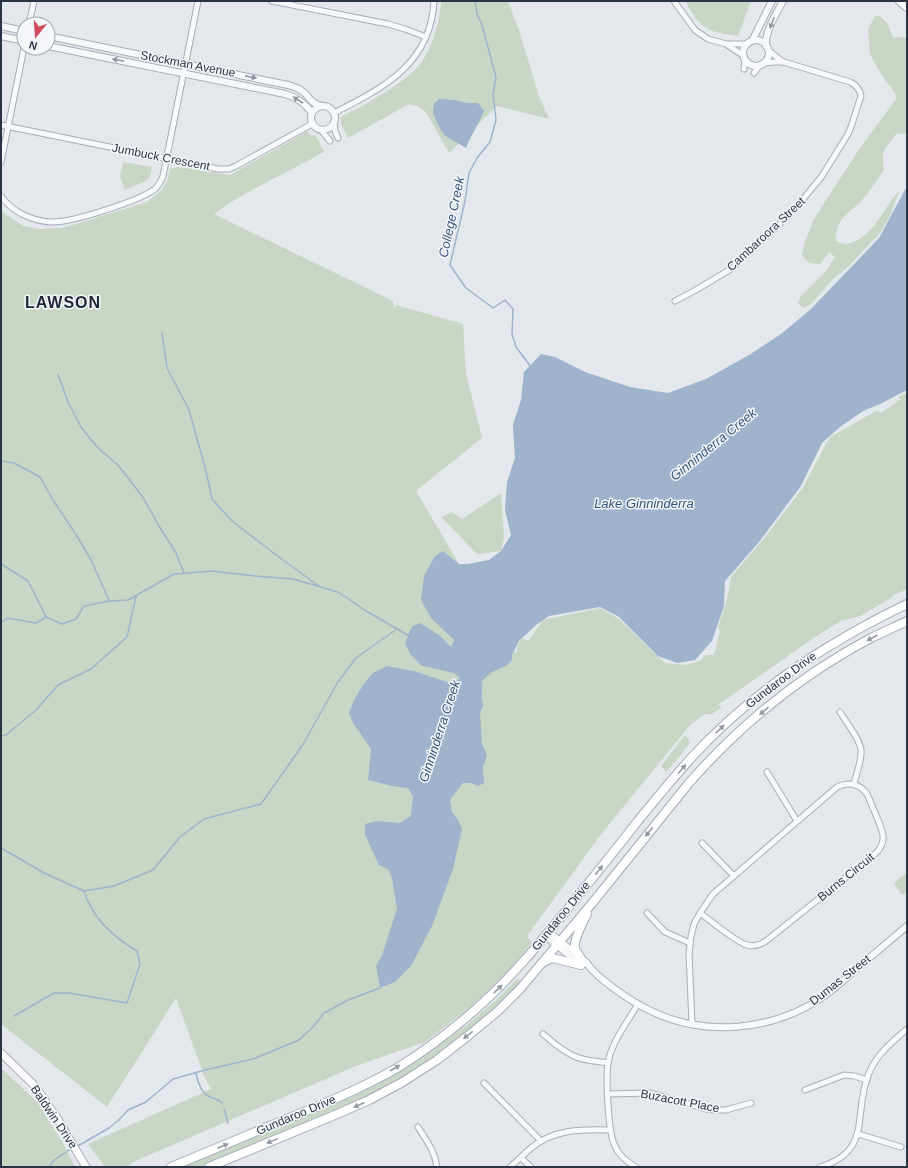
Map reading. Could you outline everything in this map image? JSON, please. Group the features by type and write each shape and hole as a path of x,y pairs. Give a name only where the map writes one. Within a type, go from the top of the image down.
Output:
{"main road":[{"path":"900,1 907,7"},
{"name":"Gundaroo Drive","path":"171,1167 338,1098 399,1066 433,1044 476,1009 511,976 692,757 730,720 770,687 812,656 874,620 907,604"},
{"name":"Gundaroo Drive","path":"209,1167 369,1100 401,1083 437,1060 498,1011 520,989 594,901 689,783 702,768 745,726 811,675 871,638 907,622"},
{"path":"581,961 575,948 576,942 581,925 594,901"},
{"path":"541,963 552,958 581,961"},
{"name":"Baldwin Drive","path":"1,1053 35,1086 86,1167"}],"street":[{"path":"31,16 34,1"},
{"path":"1,196 14,209 32,218 50,222 70,220 127,202 158,186 162,179 198,1"},
{"path":"272,1 388,24 426,37"},
{"path":"334,112 386,84 399,74 414,57 426,37 431,22 434,1"},
{"path":"674,1 695,30 708,38 726,44 752,65 762,64"},
{"path":"744,69 744,48 750,42 772,1"},
{"path":"754,73 768,56 766,38 775,15 783,1"},
{"path":"1,26 16,29"},
{"path":"1,36 16,39"},
{"name":"Stockman Avenue","path":"56,38 290,85 302,90 312,102 322,106"},
{"path":"726,44 758,41 762,42 767,48"},
{"name":"Stockman Avenue","path":"56,48 290,95 302,102 312,113"},
{"name":"Cambaroora Street","path":"767,48 784,62"},
{"path":"1,162 22,56"},
{"name":"Cambaroora Street","path":"675,301 731,269 790,214 822,176 851,127 861,96 861,92 856,86 850,82 784,62 762,64"},
{"path":"334,123 327,130 316,128 312,124 312,113 314,110 322,106 329,108 334,112 335,131 338,138"},
{"name":"Jumbuck Crescent","path":"1,125 218,169 229,169 312,124"},
{"path":"321,130 330,141"},
{"path":"692,1024 689,959 690,943 694,924 700,913 713,894 837,787 844,784 854,784 861,750 858,740 840,712"},
{"path":"767,772 797,821"},
{"name":"Burns Circuit","path":"700,913 742,944 752,946 759,945 875,854 883,843 884,836 882,829 867,794 863,789 854,784"},
{"path":"702,843 734,876"},
{"path":"647,913 665,932 690,943"},
{"name":"Dumas Street","path":"547,934 581,961 586,962 590,969 614,988 638,1004 664,1016 692,1024 723,1027 753,1025 795,1012 822,997 839,984 907,926"},
{"path":"636,1167 620,1154 612,1140 610,1130 607,1074 608,1063 613,1047 638,1004"},
{"path":"824,1166 839,1160 854,1144 858,1134 867,1080 873,1066 882,1053 907,1029"},
{"path":"543,1034 572,1056 608,1063"},
{"path":"805,1090 840,1076 854,1076 867,1080"},
{"path":"484,1083 541,1141"},
{"name":"Buzacott Place","path":"608,1094 650,1093 706,1109 716,1110 726,1110 751,1102"},
{"path":"418,1126 431,1148 436,1159 437,1167"},
{"path":"510,1167 530,1148 554,1135 573,1130 610,1130"},
{"path":"858,1134 901,1147"},
{"path":"520,1158 531,1167"}],"green space":[{"path":"441,1 508,1 520,33 539,96 549,119 497,106 449,153 426,112 419,107 409,104 348,138 339,118 388,90 415,70 425,56 434,38"},
{"path":"685,1 751,1 738,36 719,33 706,28 697,20"},
{"path":"875,16 880,16 888,24 893,38 907,38 907,133 896,134 884,150 884,170 864,198 841,220 838,226 836,240 842,244 846,244 861,238 868,233 899,191 890,216 879,234 849,266 833,279 810,305 803,308 798,303 801,296 827,270 835,257 829,252 820,264 809,263 802,255 805,242 814,219 858,151 896,99 895,93 883,77 870,53 868,29"},
{"path":"308,131 310,135 316,136 324,152 254,189 214,214 393,301 394,310 396,305 463,324 466,374 482,438 416,491 459,564 516,654 517,646 522,638 528,641 543,620 600,608 619,619 665,663 686,665 702,660 704,655 714,655 720,631 718,628 728,595 731,577 765,537 802,489 830,437 878,410 881,413 901,399 898,397 907,393 907,589 892,596 893,597 860,616 841,621 815,637 718,705 722,707 712,714 705,714 691,724 602,833 527,936 532,943 511,968 490,989 468,1009 425,1042 356,1066 133,1162 127,1167 105,1167 88,1144 211,1089 204,1076 176,998 107,1107 1,1024 1,211 23,226 40,229 63,228 147,202 162,190 168,178 170,169 178,167 230,175"},
{"path":"123,162 152,167 150,177 146,181 125,190 120,176"},
{"path":"501,493 504,537 501,551 477,554 441,517 452,512 462,519"},
{"path":"685,735 690,742 666,772 661,766"},
{"path":"907,872 907,892 902,895 894,883"},
{"path":"517,979 521,982 479,1022 455,1042 399,1079 347,1106 202,1167 182,1167 289,1122 445,1038 467,1025 495,1001"},
{"path":"1,1068 37,1102 63,1143 75,1167 1,1167"}],"water":[{"path":"439,99 478,103 484,111 466,148 444,135 437,123 433,112 434,104"},
{"name":"Lake Ginninderra","path":"907,186 907,390 863,411 840,427 822,443 801,486 759,542 725,581 724,606 712,641 695,660 677,663 658,656 619,617 600,607 549,616 536,625 519,641 512,655 512,660 506,666 492,672 482,681 483,704 480,712 482,744 487,755 483,767 484,783 478,786 471,783 463,783 450,800 452,812 462,829 453,869 432,926 411,966 395,982 380,988 376,966 382,955 397,909 389,870 379,865 365,835 365,824 377,821 400,823 411,816 413,796 408,788 368,780 371,749 353,723 349,713 354,700 363,685 373,673 387,666 414,671 453,684 460,678 454,673 422,666 410,654 405,643 412,626 420,623 439,635 451,647 454,640 431,618 421,600 424,576 435,556 443,551 459,564 489,560 501,551 511,535 505,510 507,482 515,458 513,425 521,400 524,372 541,354 555,357 585,372 630,387 668,393 706,379 749,355 781,334 811,309 879,238"}],"waterway":[{"name":"College Creek","path":"475,1 477,14 482,25 496,77 493,94 496,120 490,142 477,158 469,173 465,201 450,265 466,288 493,308 505,300 513,309 512,334 516,347 531,367"},
{"path":"162,332 167,368 189,410 212,499 232,521 319,586"},
{"path":"58,374 68,402 81,427 97,447 118,465 142,496 176,553 184,573"},
{"path":"1,461 14,463 40,477 91,560 109,600"},
{"path":"1,564 28,581 46,617"},
{"path":"1,623 7,618 36,623 46,617 62,624 76,619 84,606 109,601 128,600 174,574 212,571 293,579 338,592 366,611 409,636"},
{"path":"1,736 6,735 36,710 58,685 91,669 127,637 136,596"},
{"path":"1,848 44,873 84,891 114,886 153,870 180,837 204,819 261,804 302,746 338,682 356,658 397,629"},
{"path":"14,1016 54,993 69,993 127,1003 140,964 137,951 105,926 93,910 84,891"},
{"name":"Ginninderra Creek","path":"76,1147 109,1128 128,1110 146,1102 173,1079 253,1059 299,1040 313,1027 324,1013 348,1000 380,988"},
{"path":"196,1073 204,1093 222,1103"},
{"path":"224,1109 228,1123"},
{"name":"Ginninderra Creek","path":"49,1167 53,1161 72,1148"}],"district":[{"name":"LAWSON","path":"63,302"}]}
